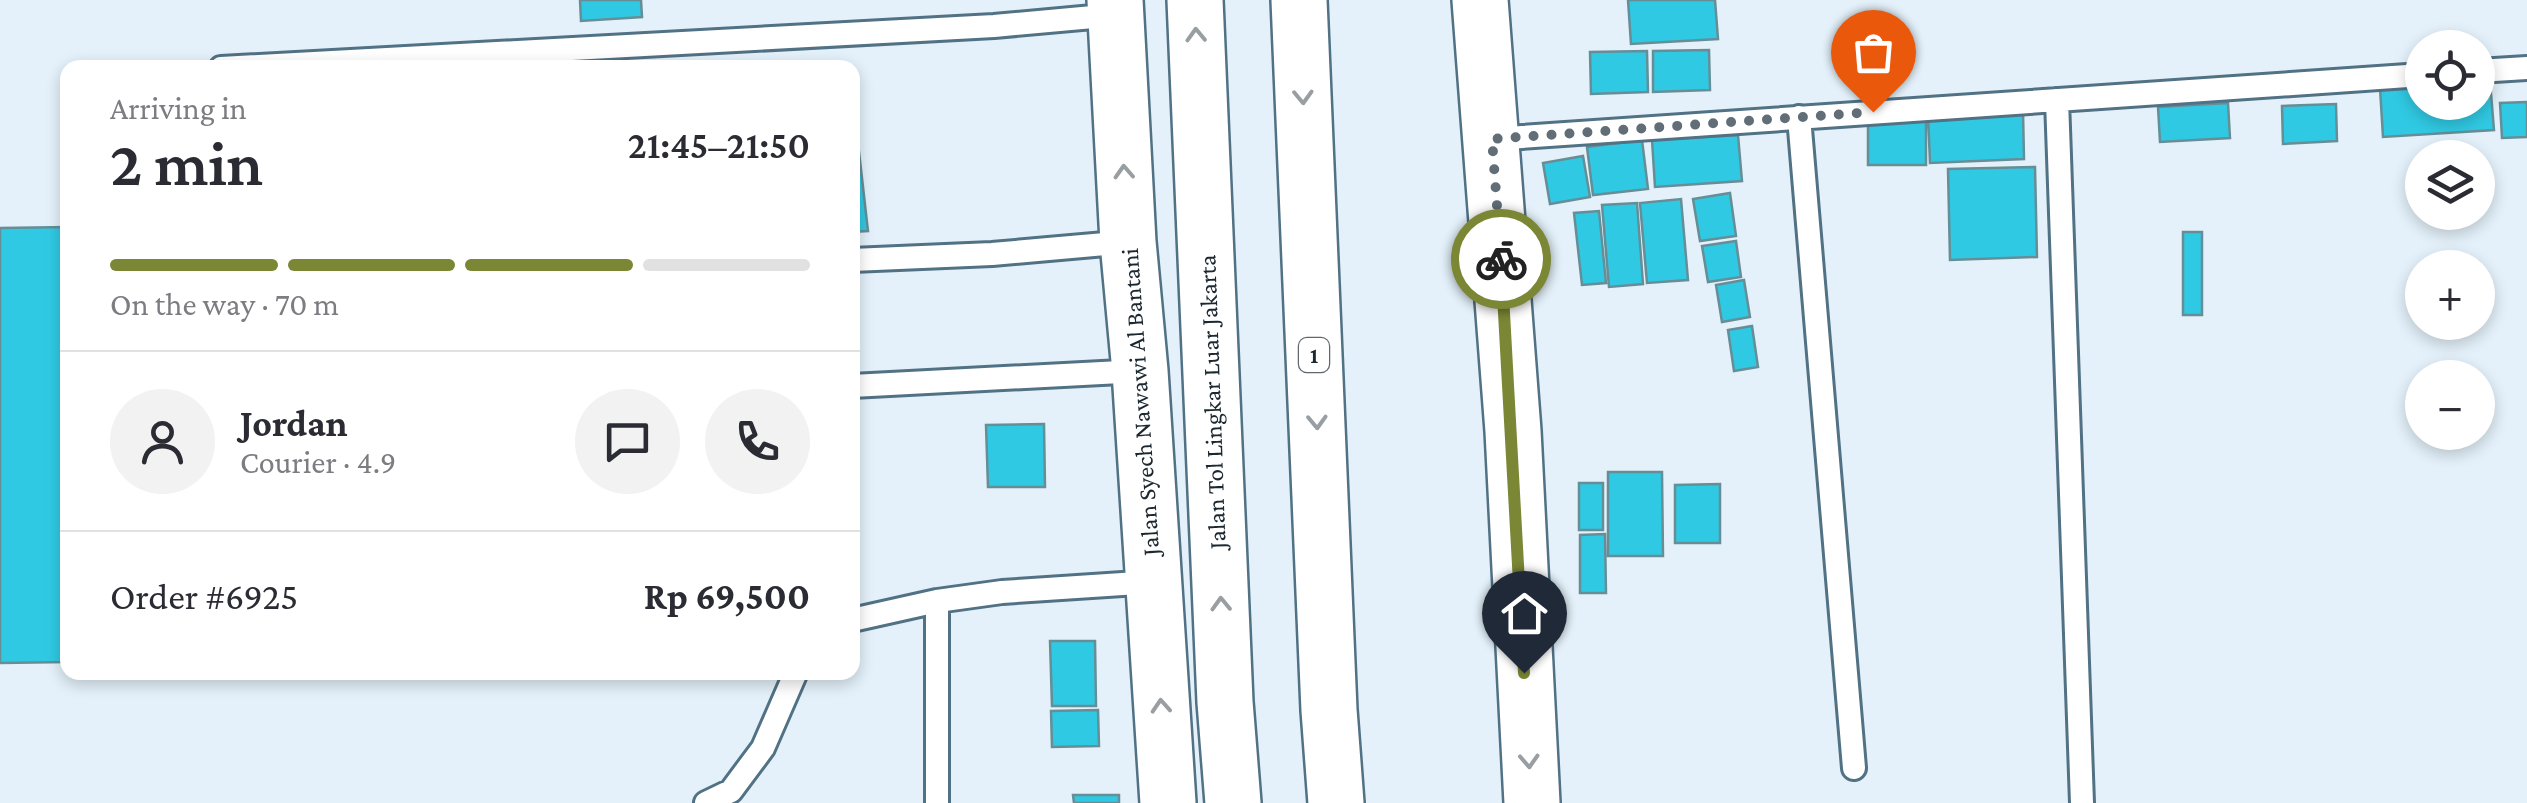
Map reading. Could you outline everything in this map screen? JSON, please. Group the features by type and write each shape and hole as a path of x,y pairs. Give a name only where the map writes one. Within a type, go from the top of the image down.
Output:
{"highway":[{"name":"Jalan Tol Lingkar Luar Jakarta","path":"1195,0 1225,702 1233,803"},
{"name":"1","path":"1299,0 1328,710 1336,803"},
{"path":"1480,0 1512,431 1532,803"},
{"name":"Jalan Syech Nawawi Al Bantani","path":"1115,8 1168,803"}],"lane":[{"path":"368,60 974,27 1115,8"},
{"path":"2495,70 2527,68"},
{"path":"1492,139 2405,76"},
{"path":"2056,100 2082,803"},
{"path":"1800,117 1854,768"},
{"path":"860,260 992,254 1128,242"},
{"path":"860,386 1140,370"},
{"path":"860,618 1002,592 1153,582"},
{"path":"937,602 937,803"},
{"path":"706,803 731,791 763,748 793,680"}],"building":[{"path":"580,0 641,0 642,17 581,21"},
{"path":"1628,0 1715,0 1718,39 1631,44"},
{"path":"1709,50 1710,90 1653,92 1653,51"},
{"path":"1647,51 1648,92 1591,94 1590,52"},
{"path":"2405,86 2405,120 2493,120 2494,130 2383,137 2380,88"},
{"path":"2527,102 2527,137 2502,138 2500,103"},
{"path":"2228,103 2230,138 2160,142 2158,107"},
{"path":"2336,104 2337,141 2283,144 2282,106"},
{"path":"2023,110 2024,159 1930,163 1928,114"},
{"path":"1868,118 1926,118 1926,165 1868,165"},
{"path":"1738,135 1742,181 1655,187 1652,140"},
{"path":"1642,140 1648,189 1593,195 1587,147"},
{"path":"1583,156 1590,197 1550,204 1543,163"},
{"path":"860,160 868,231 860,232"},
{"path":"2035,167 2037,257 1950,260 1948,169"},
{"path":"1730,193 1736,236 1700,241 1693,199"},
{"path":"1681,199 1688,280 1647,283 1640,203"},
{"path":"1637,203 1643,284 1609,287 1602,205"},
{"path":"1599,211 1606,283 1582,285 1574,213"},
{"path":"60,227 60,662 0,663 0,228"},
{"path":"2183,232 2202,232 2202,315 2183,315"},
{"path":"1736,241 1741,277 1708,282 1702,246"},
{"path":"1744,280 1750,317 1722,322 1716,285"},
{"path":"1752,326 1758,367 1734,371 1728,330"},
{"path":"1044,424 1045,487 988,487 986,425"},
{"path":"1608,472 1662,472 1663,556 1608,556"},
{"path":"1579,483 1603,483 1603,530 1579,530"},
{"path":"1720,484 1720,543 1675,543 1675,485"},
{"path":"1605,534 1606,593 1580,593 1580,535"},
{"path":"1050,641 1095,641 1096,706 1052,706"},
{"path":"1098,710 1099,746 1052,747 1051,711"},
{"path":"1073,795 1119,795 1119,803 1074,803"}],"way so far":[{"path":"1501,259 1492,139 1873,112"}],"route":[{"path":"1501,259 1524,673"}]}
